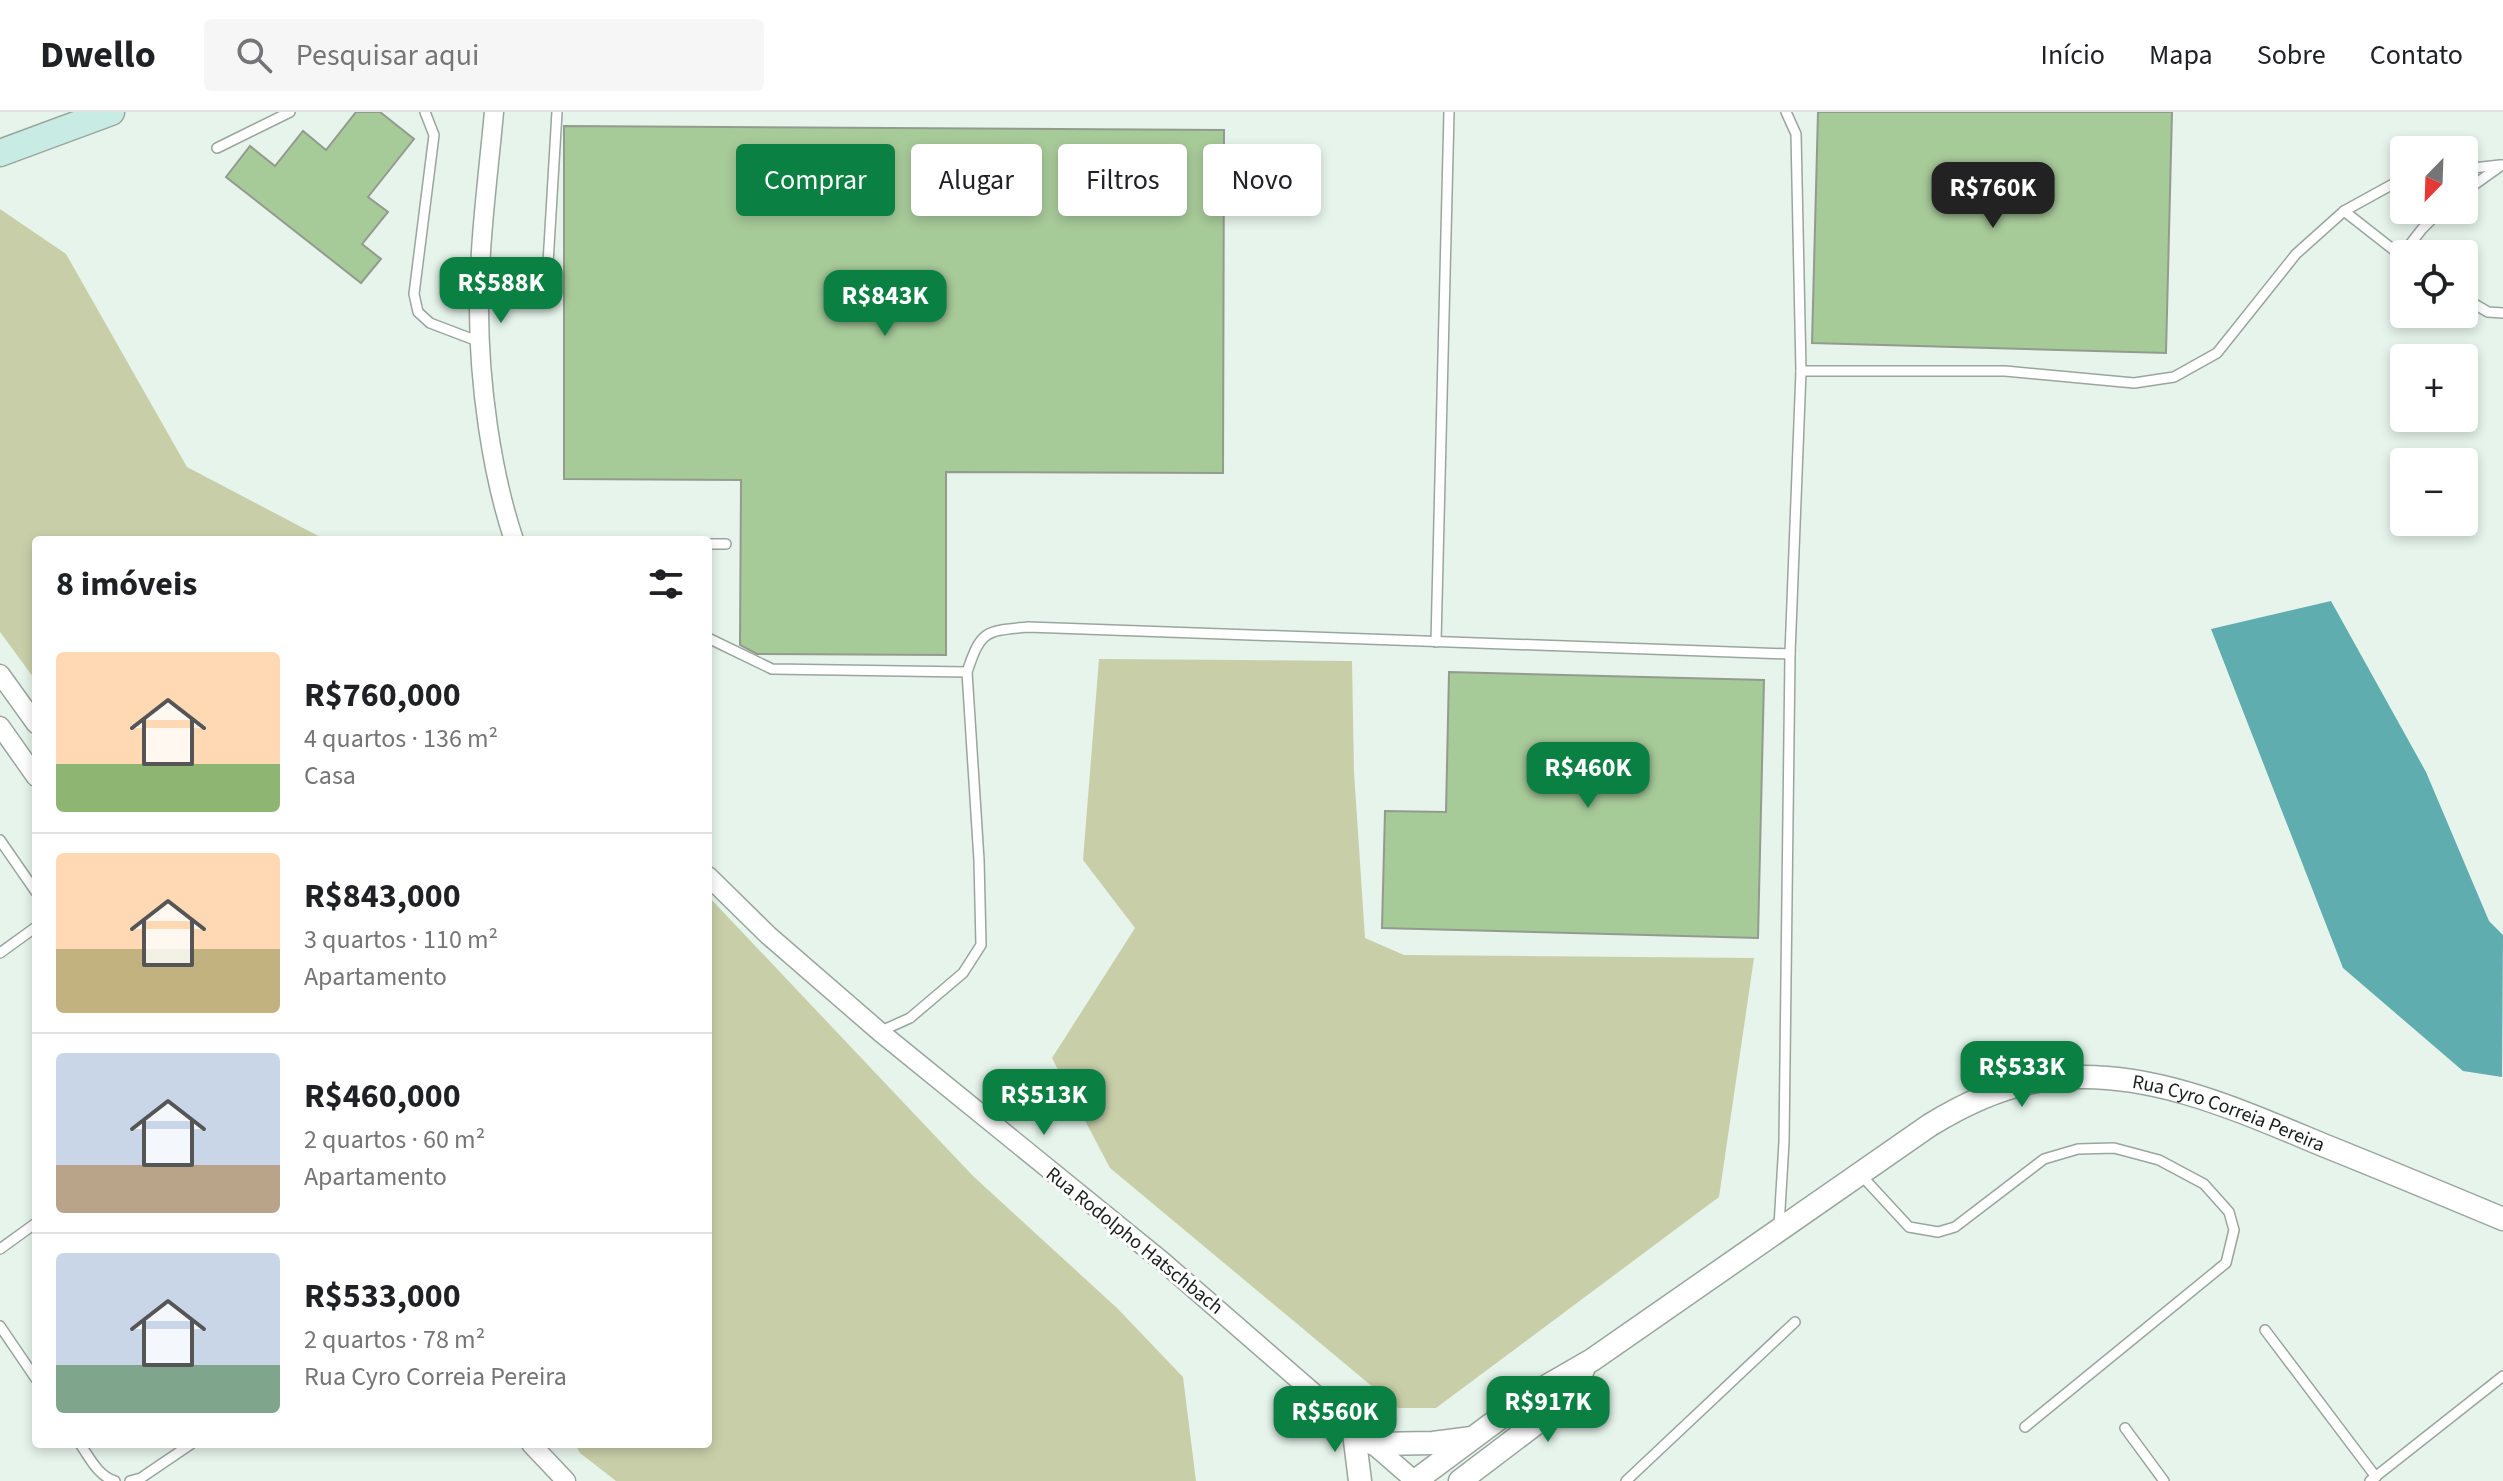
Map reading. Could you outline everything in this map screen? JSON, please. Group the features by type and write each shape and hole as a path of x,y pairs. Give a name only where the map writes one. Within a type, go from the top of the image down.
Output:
{"main road":[{"path":"0,153 111,112"}],"street":[{"path":"494,112 480,273 480,342 494,454 513,536"},
{"path":"0,674 32,718"},
{"path":"0,726 32,771"},
{"name":"Rua Rodolpho Hatschbach","path":"712,880 768,935 880,1032 1162,1261 1415,1481"},
{"name":"Rua Cyro Correia Pereira","path":"1415,1481 1528,1397 1592,1360 1930,1125 1985,1096 2059,1078 2097,1077 2171,1090 2241,1111 2503,1219"},
{"name":"Rua Cyro Correia Pereira","path":"1460,1481 1547,1415 1592,1360"},
{"path":"1353,1425 1360,1481"},
{"path":"1374,1444 1433,1443 1473,1438"},
{"path":"535,1448 566,1481"},
{"path":"1489,1481 1497,1453"}],"lane":[{"path":"217,148 290,112"},
{"path":"425,112 434,135 414,294 418,312 430,323 480,342"},
{"path":"546,297 557,112"},
{"path":"1436,642 1449,112"},
{"path":"1779,1229 1784,1142 1790,654 1801,371 1796,134 1786,112"},
{"path":"2478,168 2502,165"},
{"path":"2478,182 2502,165"},
{"path":"1801,371 2005,371 2134,383 2174,377 2217,353 2296,254 2344,211 2390,186"},
{"path":"2344,211 2390,247"},
{"path":"2415,240 2427,224"},
{"path":"2478,306 2488,312 2503,313"},
{"path":"712,544 726,544"},
{"path":"880,1032 910,1018 963,973 981,945 980,876 967,672 977,642 995,630 1028,627 1790,654"},
{"path":"712,640 772,669 967,672"},
{"path":"0,840 32,886"},
{"path":"0,953 32,930"},
{"path":"1859,1174 1909,1227 1938,1232 1955,1227 2044,1159 2078,1149 2114,1148 2159,1160 2183,1171 2204,1184 2229,1212 2234,1230 2226,1263 2025,1427"},
{"path":"0,1249 32,1226"},
{"path":"1626,1481 1795,1322"},
{"path":"0,1326 32,1373"},
{"path":"2265,1330 2373,1479 2503,1376"},
{"path":"2125,1428 2164,1481"},
{"path":"83,1448 95,1467 107,1479 115,1481"},
{"path":"130,1481 141,1478 185,1448"}],"green space":[{"path":"0,209 66,254 187,467 318,536 32,536 32,676 0,632"},
{"path":"1099,659 1352,661 1354,772 1365,938 1404,955 1754,958 1719,1197 1436,1408 1398,1408 1110,1168 1052,1058 1135,928 1083,860"},
{"path":"712,900 973,1176 1117,1308 1183,1377 1196,1481 616,1481 577,1448 712,1448"}],"water":[{"path":"2331,601 2426,772 2489,921 2503,935 2502,1077 2463,1071 2343,968 2211,629"}],"building":[{"path":"356,112 380,112 414,139 368,197 388,212 362,244 381,259 361,283 226,177 250,146 275,166 303,131 326,150"},
{"path":"1818,112 2172,112 2166,353 1812,343"},
{"path":"564,126 1224,130 1224,144 1203,144 1203,216 1224,216 1223,473 946,472 946,655 757,654 740,645 741,480 564,479"},
{"path":"1449,672 1764,680 1758,938 1382,928 1385,811 1446,812"}]}
